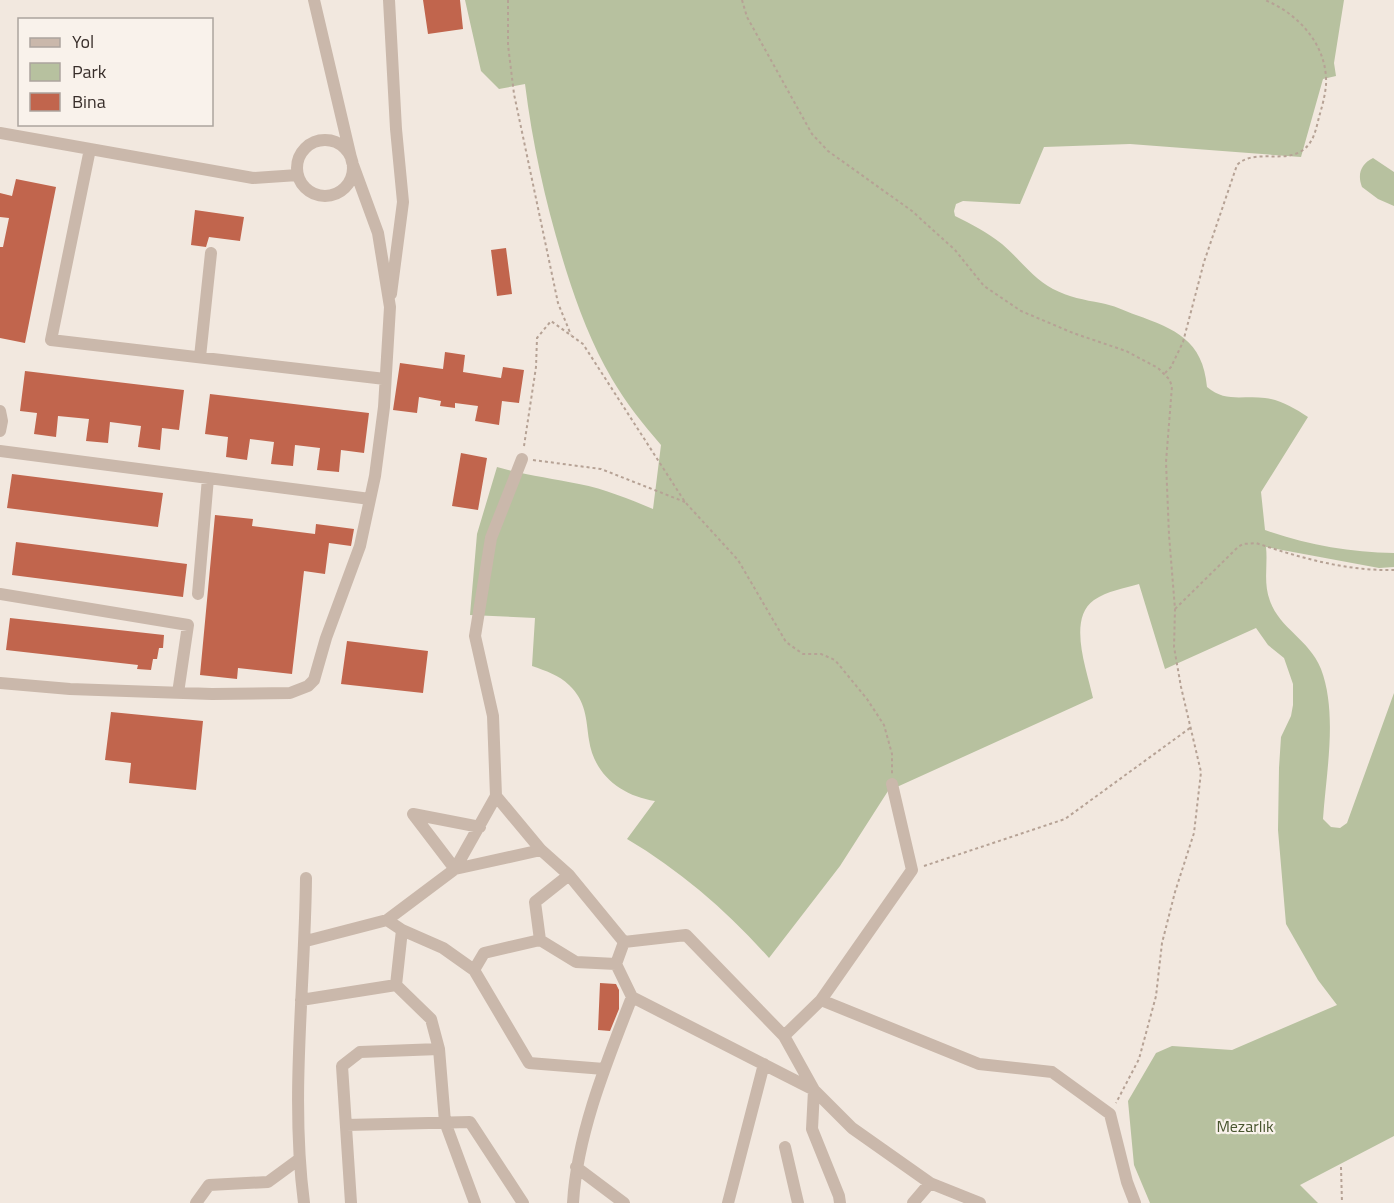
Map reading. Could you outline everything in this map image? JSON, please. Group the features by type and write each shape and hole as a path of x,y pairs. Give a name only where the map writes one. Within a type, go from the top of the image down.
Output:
{"street":[{"path":"314,0 352,162 352,175 346,187 328,196 309,191 304,187 298,175 298,162 304,150 310,146 322,141 335,143 346,150 352,162 378,233 390,307"},
{"path":"0,683 70,689 178,693 290,693 308,686 314,680 326,638 360,546 370,500 384,407 390,307 403,202 396,129 389,0"},
{"path":"0,133 253,178 298,175"},
{"path":"90,149 51,339 385,379"},
{"path":"200,357 211,253"},
{"path":"0,411 2,421 0,431"},
{"path":"0,451 370,500"},
{"path":"306,941 387,920 455,868 496,796 493,716 475,636 491,538 522,459"},
{"path":"198,594 208,478"},
{"path":"0,594 188,625 178,693"},
{"path":"784,1036 820,1000 912,870 892,784"},
{"path":"496,796 541,850 569,875 624,942"},
{"path":"455,868 413,814 480,827"},
{"path":"455,868 541,850"},
{"path":"540,940 535,902 569,875"},
{"path":"304,1203 298,1160 306,878"},
{"path":"387,920 402,930 443,948 474,970 529,1064 603,1069"},
{"path":"396,985 402,930"},
{"path":"624,942 686,935 784,1036 814,1090 852,1128 930,1183 980,1203"},
{"path":"474,970 484,953 540,940 576,962 616,964"},
{"path":"624,942 616,964 632,997 814,1090"},
{"path":"301,1000 396,985"},
{"path":"396,985 431,1019 439,1049 445,1122 475,1203"},
{"path":"572,1203 576,1167 603,1069 632,997"},
{"path":"820,1000 979,1064 1052,1072 1110,1114 1127,1182 1136,1203"},
{"path":"351,1203 342,1066 360,1052 439,1049"},
{"path":"728,1203 764,1064"},
{"path":"814,1090 812,1129 840,1203"},
{"path":"346,1125 470,1122 523,1203"},
{"path":"785,1147 798,1203"},
{"path":"196,1203 209,1185 268,1182 298,1160"},
{"path":"576,1167 624,1203"},
{"path":"913,1203 930,1183"}],"path":[{"path":"508,0 508,45 514,94 558,303 572,337"},
{"path":"742,0 747,17 812,134 828,152 912,211 955,250 984,286 1021,311 1073,333 1126,351 1165,373 1169,379 1172,394 1166,462 1175,609 1174,647 1201,772 1194,833 1175,892 1162,944 1156,996 1139,1059 1110,1114"},
{"path":"1165,373 1183,342 1204,262 1237,165 1249,158 1297,153 1306,147 1314,134 1326,84 1325,68 1319,50 1309,33 1294,18 1275,4 1264,0"},
{"path":"685,502 601,469 522,459 536,367 537,338 551,321 583,344 685,502 738,560 786,642 803,654 821,654 835,660 867,699 884,725 887,734 892,754 892,784"},
{"path":"1175,609 1238,547 1250,542 1316,561 1364,570 1394,570"},
{"path":"912,870 1065,819 1190,728"},
{"path":"1341,1167 1342,1203"}],"green space":[{"name":"Mezarlık","path":"465,0 1344,0 1334,63 1336,76 1323,79 1301,157 1130,144 1044,147 1020,204 963,201 956,204 954,211 955,216 1002,244 1032,274 1053,289 1077,298 1114,307 1175,332 1193,347 1200,358 1207,387 1214,392 1228,397 1271,399 1308,417 1261,492 1265,530 1328,547 1394,553 1394,567 1379,568 1266,547 1266,581 1270,601 1280,619 1316,659 1326,686 1330,744 1323,819 1331,827 1340,828 1347,823 1394,693 1394,1136 1300,1185 1318,1203 1150,1203 1134,1165 1128,1101 1156,1053 1172,1046 1232,1050 1337,1005 1318,980 1286,924 1278,830 1279,768 1281,737 1291,716 1293,705 1293,684 1284,658 1268,645 1256,628 1165,669 1139,584 1110,592 1094,600 1086,609 1080,632 1093,698 888,791 840,866 769,958 737,924 685,878 627,839 655,801 621,789 603,773 592,752 584,710 579,697 561,679 532,666 535,618 470,615 477,534 497,467 598,489 653,509 661,445 635,413 612,379 581,312 566,270 547,201 536,155 525,84 499,89 481,71"},
{"path":"1373,158 1394,172 1394,206 1378,199 1362,187 1361,170"}],"building":[{"path":"423,0 460,0 463,29 428,34"},
{"path":"16,179 56,187 25,343 0,338 0,247 3,247 9,218 0,217 0,193 12,196"},
{"path":"195,210 244,217 240,241 209,237 206,247 191,245"},
{"path":"506,248 512,294 497,296 491,250"},
{"path":"445,352 465,355 463,372 501,378 503,367 524,370 519,403 502,401 499,425 475,421 478,406 455,403 455,408 440,406 441,401 419,397 417,413 393,410 400,363 443,369"},
{"path":"25,371 184,390 179,430 162,428 160,450 138,447 141,426 110,422 108,443 86,441 89,419 58,416 56,437 34,434 37,413 20,411"},
{"path":"210,394 369,413 364,453 341,450 339,472 317,470 320,448 295,445 293,466 271,464 274,442 250,439 247,460 226,457 228,437 205,434"},
{"path":"461,453 487,458 478,510 452,506"},
{"path":"12,474 163,493 158,527 7,508"},
{"path":"215,515 253,519 252,526 315,534 316,524 354,529 351,546 329,543 325,574 304,571 292,674 238,668 237,679 200,675"},
{"path":"16,542 187,564 183,597 12,575"},
{"path":"10,618 164,635 163,648 159,648 157,659 153,659 151,670 137,669 138,665 6,650"},
{"path":"347,641 428,651 423,693 341,684"},
{"path":"111,712 203,721 196,790 129,783 131,763 105,760"},
{"path":"600,983 616,984 619,990 619,1009 610,1031 598,1030"}]}
